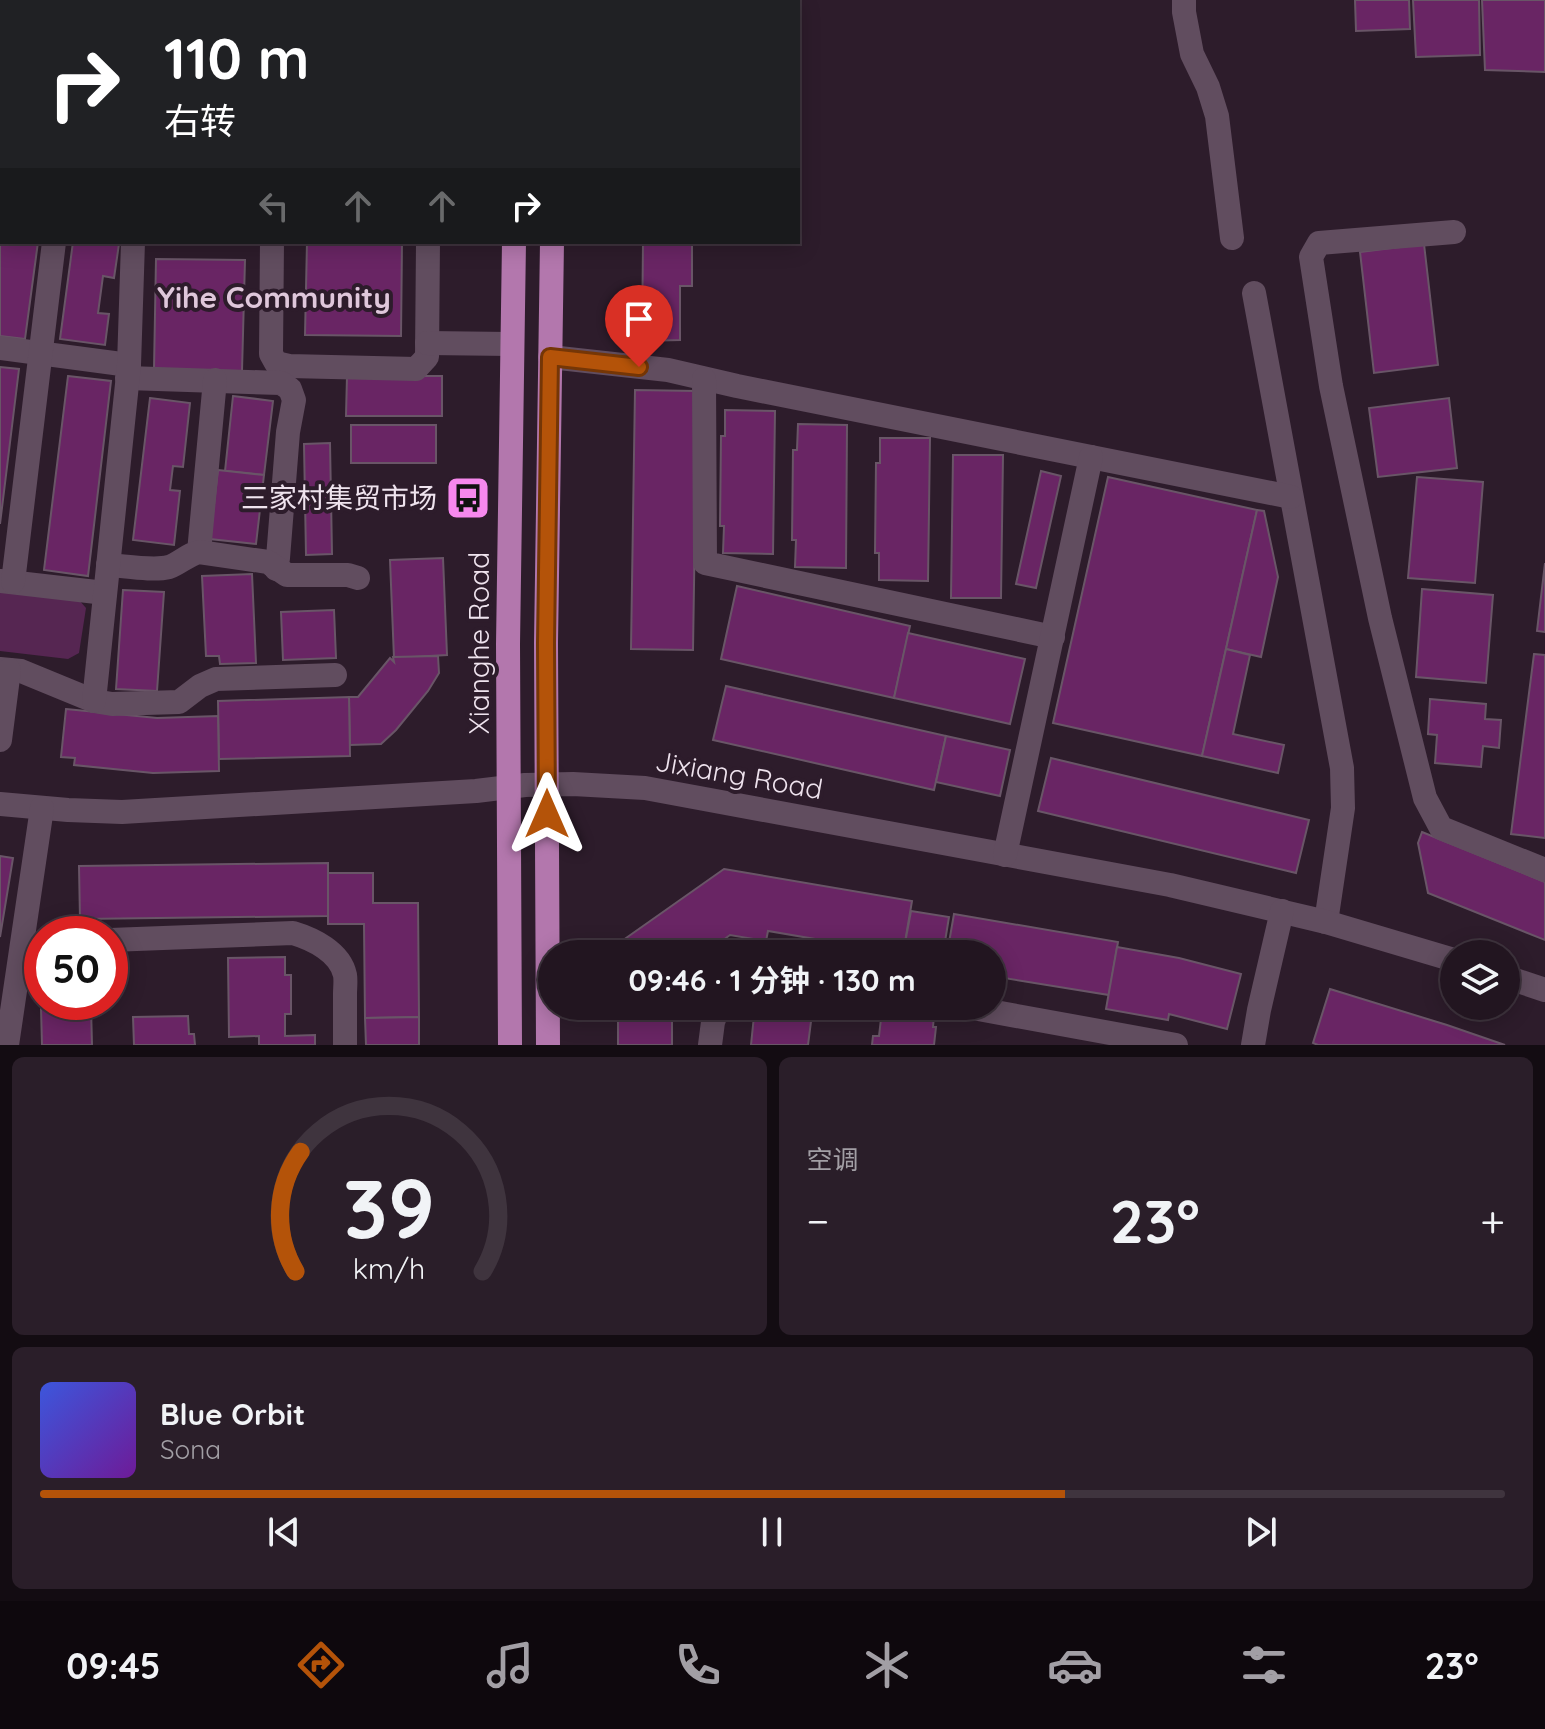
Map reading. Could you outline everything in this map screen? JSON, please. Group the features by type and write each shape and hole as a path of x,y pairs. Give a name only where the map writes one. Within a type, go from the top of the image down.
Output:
{"main road":[{"name":"Xianghe Road","path":"510,1045 508,644 514,244"},
{"path":"548,1045 546,643 552,244"}],"street":[{"path":"1184,0 1192,54 1208,87 1217,116 1232,238"},
{"path":"1454,232 1319,243 1311,257 1313,272 1331,386 1373,587 1425,798 1441,828 1545,870"},
{"path":"54,244 7,582 105,593"},
{"path":"94,701 128,371 133,244"},
{"path":"272,244 271,354 276,363 289,366 416,369 427,357 428,244"},
{"path":"1254,293 1342,768 1343,808 1326,922"},
{"path":"427,343 512,344"},
{"path":"0,348 128,371 281,383 290,389 294,400 288,432 276,569"},
{"path":"550,357 668,370 1291,497"},
{"path":"704,379 705,563 1053,637"},
{"path":"199,552 215,380"},
{"path":"1005,855 1091,457"},
{"path":"108,565 164,568 199,552 268,562 287,575 348,575 358,578"},
{"path":"0,740 4,670 21,671 94,701 112,704 179,702 200,686 216,679 335,675"},
{"name":"Jixiang Road","path":"0,804 122,812 547,785 645,788 1170,885 1326,922 1440,956"},
{"path":"7,1045 42,808"},
{"path":"1253,1045 1282,911"},
{"path":"128,939 293,933 306,936 328,951 345,974 345,1045"},
{"path":"1520,982 1545,990"},
{"path":"1006,1014 1176,1045"},
{"path":"710,1045 714,1020"}],"shaded area":[{"path":"0,588 79,600 86,608 79,653 68,659 0,651"}],"building":[{"path":"1355,0 1409,0 1410,29 1356,31"},
{"path":"1413,0 1479,0 1480,55 1416,57"},
{"path":"1482,0 1545,0 1545,72 1485,70"},
{"path":"0,244 38,244 25,339 0,336"},
{"path":"73,244 119,244 114,278 103,276 98,313 109,314 105,345 60,339"},
{"path":"307,244 402,244 401,336 305,335"},
{"path":"643,244 692,244 692,286 680,286 680,340 642,341"},
{"path":"1424,244 1438,365 1374,373 1360,252"},
{"path":"156,259 245,260 242,371 154,370"},
{"path":"0,367 19,369 0,524"},
{"path":"68,376 111,381 88,576 44,570"},
{"path":"347,376 442,376 442,416 346,416"},
{"path":"635,390 697,391 693,650 631,649"},
{"path":"233,396 273,401 264,475 225,471"},
{"path":"150,398 190,403 183,467 173,466 170,490 180,491 174,545 133,540"},
{"path":"1449,398 1457,468 1378,477 1369,408"},
{"path":"725,410 775,411 773,554 723,553 724,526 720,526 721,436 725,436"},
{"path":"798,424 847,425 846,568 795,567 796,540 792,540 793,450 797,450"},
{"path":"351,425 436,425 436,463 351,463"},
{"path":"880,438 930,438 928,581 879,580 879,553 875,553 876,463 880,463"},
{"path":"330,443 332,554 306,555 304,444"},
{"path":"953,455 1003,455 1001,598 951,598"},
{"path":"218,470 264,475 256,544 210,539"},
{"path":"1041,471 1061,476 1036,588 1016,584"},
{"path":"1108,477 1257,510 1202,756 1053,723"},
{"path":"1417,477 1483,482 1475,583 1408,578"},
{"path":"1257,510 1264,511 1278,577 1261,657 1226,649"},
{"path":"443,558 447,655 394,658 390,560"},
{"path":"1545,563 1545,632 1537,631"},
{"path":"252,574 256,663 220,664 219,656 206,656 202,576"},
{"path":"737,586 910,626 894,698 721,659"},
{"path":"1422,589 1493,595 1486,683 1416,677"},
{"path":"123,590 164,592 157,691 116,689"},
{"path":"334,610 336,658 283,660 281,612"},
{"path":"908,633 1025,659 1010,724 894,698"},
{"path":"1226,649 1250,655 1233,734 1284,745 1278,773 1202,756"},
{"path":"1534,654 1545,655 1545,838 1511,834"},
{"path":"438,656 439,673 396,730 381,744 350,745 349,697 358,697 390,658 394,662 393,657"},
{"path":"726,686 946,736 934,790 713,740"},
{"path":"349,697 350,756 219,759 218,701"},
{"path":"1430,699 1486,704 1485,719 1501,720 1499,748 1483,746 1481,767 1435,763 1437,735 1428,734"},
{"path":"66,709 157,718 218,716 219,771 153,773 74,765 75,758 61,757"},
{"path":"946,736 1010,750 1000,796 936,782"},
{"path":"1051,758 1309,820 1296,873 1038,811"},
{"path":"1422,832 1545,882 1545,940 1428,893 1418,843"},
{"path":"0,856 13,858 0,937"},
{"path":"328,863 328,916 128,918 128,916 80,916 79,866"},
{"path":"724,869 912,901 905,940 821,940 768,931 766,940 730,935 723,940 623,940"},
{"path":"328,873 373,873 373,903 418,903 419,1017 365,1018 364,924 328,924"},
{"path":"911,911 949,917 945,940 906,940"},
{"path":"954,914 1118,942 1109,995 1006,978 1006,940 949,940"},
{"path":"1117,947 1179,958 1241,974 1227,1029 1169,1014 1168,1020 1106,1009"},
{"path":"285,957 285,975 291,975 291,1014 285,1014 285,1036 315,1035 315,1045 259,1045 259,1036 229,1037 228,958"},
{"path":"1330,989 1505,1045 1318,1045 1313,1043"},
{"path":"188,1016 189,1034 194,1034 195,1045 134,1045 133,1017"},
{"path":"419,1017 419,1045 366,1045 365,1018"},
{"path":"41,1020 91,1020 92,1045 42,1045"},
{"path":"618,1020 672,1020 672,1045 618,1045"},
{"path":"754,1020 811,1020 808,1045 751,1045"},
{"path":"881,1020 934,1020 933,1027 936,1027 934,1045 872,1045 873,1036 879,1036"}],"place":[{"name":"三家村集贸市场","path":"468,498"}],"district":[{"name":"Yihe Community","path":"274,298"}],"route":[{"path":"547,814 550,357 639,367"}]}
